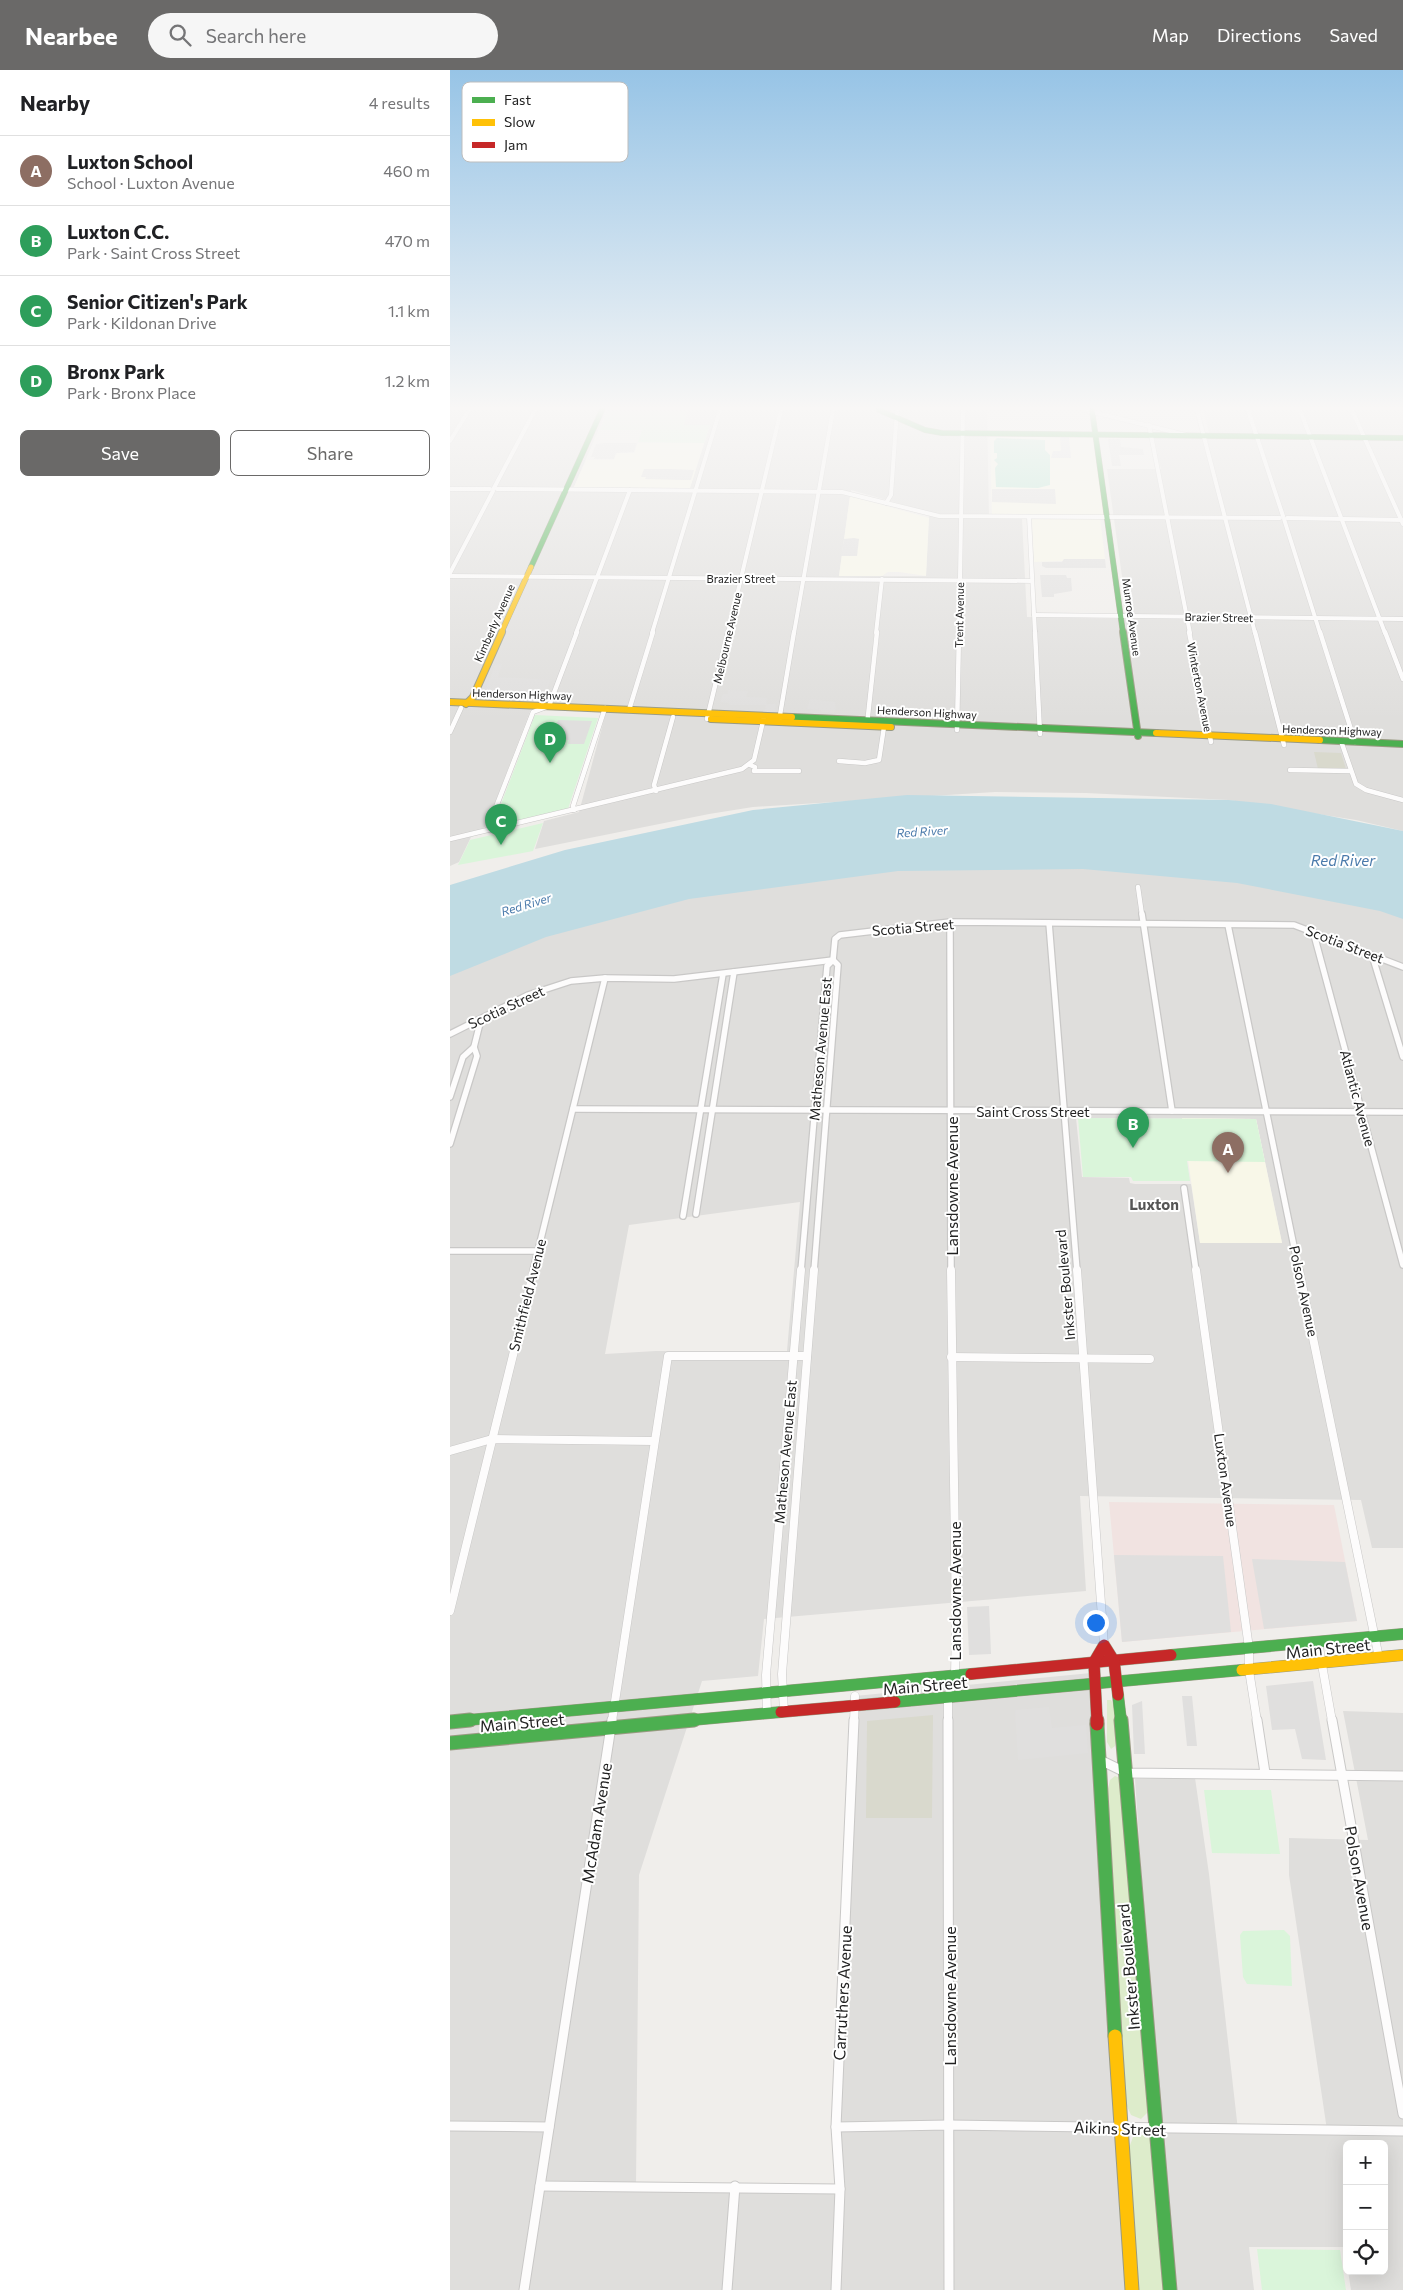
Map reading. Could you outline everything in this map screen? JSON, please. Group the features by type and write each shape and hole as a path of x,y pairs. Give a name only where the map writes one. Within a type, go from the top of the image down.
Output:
{"main road":[{"name":"Kimberly Avenue","path":"465,706 482,679 555,514"},
{"name":"Munroe Avenue","path":"1106,514 1138,735"},
{"name":"Henderson Highway","path":"450,702 465,706 533,712 629,710 779,720 1342,744 1403,749"},
{"name":"Henderson Highway","path":"450,708 465,706 548,706 673,717 708,716"},
{"name":"Henderson Highway","path":"1342,744 1356,742 1403,744"},
{"name":"Main Street","path":"450,1722 1403,1634"},
{"name":"Inkster Boulevard","path":"1104,1645 1114,1661 1127,1773 1170,2290"},
{"path":"1094,1662 1104,1645"},
{"name":"Main Street","path":"450,1744 1323,1664 1403,1655"},
{"name":"Inkster Boulevard","path":"1094,1662 1097,1684 1120,2129 1132,2290"}],"street":[{"path":"450,574 481,514"},
{"path":"490,830 489,826 533,712 548,706 621,514"},
{"path":"629,710 689,514"},
{"name":"Melbourne Avenue","path":"708,716 757,514"},
{"path":"779,720 815,514"},
{"path":"922,514 961,517 1342,518 1402,521"},
{"name":"Trent Avenue","path":"957,727 961,514"},
{"name":"Winterton Avenue","path":"1166,514 1210,739"},
{"path":"1224,514 1283,742"},
{"path":"1282,514 1356,742"},
{"path":"1340,514 1403,679"},
{"path":"1029,517 1040,731"},
{"name":"Brazier Street","path":"450,574 1032,581"},
{"path":"868,723 882,579"},
{"name":"Brazier Street","path":"1034,616 1403,619"},
{"name":"Kimberly Avenue","path":"450,732 465,706"},
{"path":"574,810 573,806 604,711"},
{"path":"656,791 654,784 673,717"},
{"path":"450,840 656,791 750,765 754,760 764,719"},
{"path":"839,761 865,763 879,760 885,724"},
{"path":"1342,744 1354,782 1360,787 1403,800"},
{"path":"750,765 755,767 754,771 799,771"},
{"path":"1290,770 1350,771"},
{"path":"1138,887 1172,1111"},
{"name":"Scotia Street","path":"450,1034 528,994 571,981 605,978 674,979 833,960 835,939 840,935 950,922 1294,925 1403,967"},
{"name":"Lansdowne Avenue","path":"949,2290 948,1698 955,1675 950,922"},
{"name":"Inkster Boulevard","path":"1049,923 1084,1358 1104,1645"},
{"name":"Polson Avenue","path":"1228,925 1379,1658"},
{"name":"Atlantic Avenue","path":"1313,931 1403,1264"},
{"path":"1372,954 1403,1057"},
{"name":"Matheson Avenue East","path":"767,1714 766,1693 814,1110 827,966 833,960 838,965 784,1656 784,1713"},
{"path":"696,1214 734,972"},
{"path":"683,1216 723,974"},
{"name":"Smithfield Avenue","path":"450,1611 605,978"},
{"path":"450,1098 464,1057 474,1047 481,1019"},
{"path":"450,1144 478,1056 474,1047"},
{"name":"Saint Cross Street","path":"573,1109 1403,1112"},
{"name":"Luxton Avenue","path":"1184,1188 1250,1648 1250,1670 1265,1773"},
{"path":"450,1251 538,1252"},
{"name":"McAdam Avenue","path":"524,2290 611,1728 612,1707 668,1356 794,1356"},
{"path":"794,1356 807,1356"},
{"path":"952,1357 1150,1359"},
{"path":"450,1451 492,1439 654,1441"},
{"name":"Polson Avenue","path":"1318,1642 1403,2114"},
{"name":"Carruthers Avenue","path":"836,2290 840,2189 836,2127 855,1696"},
{"path":"1100,1760 1127,1773 1403,1776"},
{"name":"Aikins Street","path":"836,2127 949,2125 1158,2130 1403,2131"},
{"path":"450,2126 549,2127"},
{"path":"540,2186 735,2186 840,2189"},
{"path":"727,2290 735,2186"}],"shaded area":[{"path":"450,514 848,514 839,576 926,576 929,514 989,514 989,518 1022,519 1027,617 1128,619 1113,514 1403,514 1403,831 1356,820 1229,800 1086,793 995,792 753,807 535,849 544,821 579,812 608,705 534,701 486,826 471,837 459,862 450,866"},
{"path":"848,514 913,514 929,518 926,576 888,572 882,576 839,576"},
{"path":"992,514 1105,515 992,515"},
{"path":"1100,518 1105,559 1034,562 1032,519"},
{"path":"844,539 859,539 857,556 841,556"},
{"path":"1064,559 1105,559 1106,568 1046,568 1042,566 1042,562 1062,562"},
{"path":"1040,575 1066,575 1067,578 1071,578 1072,591 1054,594 1054,597 1042,597"},
{"path":"502,664 498,677 551,680 542,701 482,698 495,665"},
{"path":"728,690 748,691 746,697 767,698 766,704 776,704 775,712 764,712 766,705 730,705 729,703 720,702 723,694 728,694"},
{"path":"810,699 835,702 836,710 834,713 807,709"},
{"path":"558,720 592,721 584,744 568,744 569,740 552,739"},
{"path":"1314,752 1341,753 1346,769 1318,769"},
{"path":"883,862 1227,873 1403,914 1403,1548 1372,1548 1361,1500 1080,1496 1086,1591 764,1619 758,1676 702,1681 639,1875 636,2185 840,2189 836,2127 855,1696 1091,1673 1132,2290 450,2290 450,960 648,902","holes":["1076,1118 1256,1119 1282,1243 1200,1243 1191,1184 1135,1184 1130,1183 1129,1178 1082,1177","800,1202 787,1351 656,1351 605,1354 629,1225"]},
{"path":"1182,1118 1256,1119 1282,1243 1200,1243"},
{"path":"1109,1502 1334,1505 1357,1621 1122,1642"},
{"path":"1114,1555 1223,1556 1231,1632 1122,1642"},
{"path":"1252,1559 1345,1562 1357,1621 1264,1629"},
{"path":"989,1606 991,1654 969,1655 967,1607"},
{"path":"1313,1681 1326,1760 1302,1759 1295,1729 1272,1730 1266,1686"},
{"path":"1182,1696 1192,1696 1197,1746 1187,1746"},
{"path":"1142,1701 1145,1754 1134,1754 1132,1705"},
{"path":"1049,1707 1052,1728 1086,1725 1088,1753 1018,1760 1015,1710"},
{"path":"1343,1711 1403,1713 1403,2290 1351,2290 1349,2275 1388,2275 1388,2140 1343,2140 1343,2247 1249,2247 1254,2290 1170,2290 1135,1779 1195,1778 1209,1874 1238,2130 1327,2130 1289,1875 1289,1838 1368,1840"},
{"path":"933,1715 932,1818 866,1818 867,1721"}],"green space":[{"path":"535,715 598,718 568,809 497,826 493,825"},
{"path":"543,823 533,851 458,865 470,840"},
{"path":"1078,1118 1256,1119 1265,1162 1187,1161 1190,1181 1133,1181 1131,1177 1083,1177"},
{"path":"1107,1700 1111,1700 1116,1716 1115,1746 1111,1749 1107,1742"},
{"path":"1115,1776 1120,1778 1149,2111 1141,2119 1131,2115 1126,2104 1107,1793 1110,1780"},
{"path":"1204,1790 1271,1790 1280,1854 1212,1853"},
{"path":"1284,1930 1290,1936 1292,1986 1247,1984 1243,1977 1240,1935 1243,1931"},
{"path":"1138,2134 1147,2136 1151,2140 1164,2290 1139,2290 1129,2148 1133,2137"},
{"path":"1257,2249 1340,2250 1346,2290 1262,2290"}],"water":[{"name":"Red River","path":"907,795 1229,800 1271,804 1403,831 1403,919 1380,911 1237,883 1083,869 898,871 689,899 546,937 450,976 450,885 565,850 753,810"}],"traffic: fast":[{"path":"531,567 555,514"},
{"path":"1107,514 1138,736"},
{"path":"792,717 1156,733"},
{"path":"1320,740 1403,744"},
{"path":"1171,1655 1403,1634"},
{"path":"895,1702 1242,1670"},
{"path":"450,1722 971,1674"},
{"path":"1118,1695 1127,1773 1170,2290"},
{"path":"450,1743 781,1712"},
{"path":"1097,1724 1115,2036"}],"traffic: slow":[{"path":"466,704 473,697 531,567"},
{"path":"450,702 792,717"},
{"path":"711,719 891,727"},
{"path":"1156,733 1320,740"},
{"path":"1242,1670 1403,1655"},
{"path":"1115,2036 1132,2290"}],"traffic: jam":[{"path":"1097,1724 1094,1662 1104,1645 1114,1661 1118,1695"},
{"path":"971,1674 1171,1655"},
{"path":"781,1712 895,1702"}],"place":[{"name":"Bronx Park","path":"550,763"},
{"name":"Senior Citizen's Park","path":"501,845"},
{"name":"Luxton C.C.","path":"1133,1148"},
{"name":"Luxton School","path":"1228,1173"}],"district":[{"name":"Luxton","path":"1154,1204"}]}
